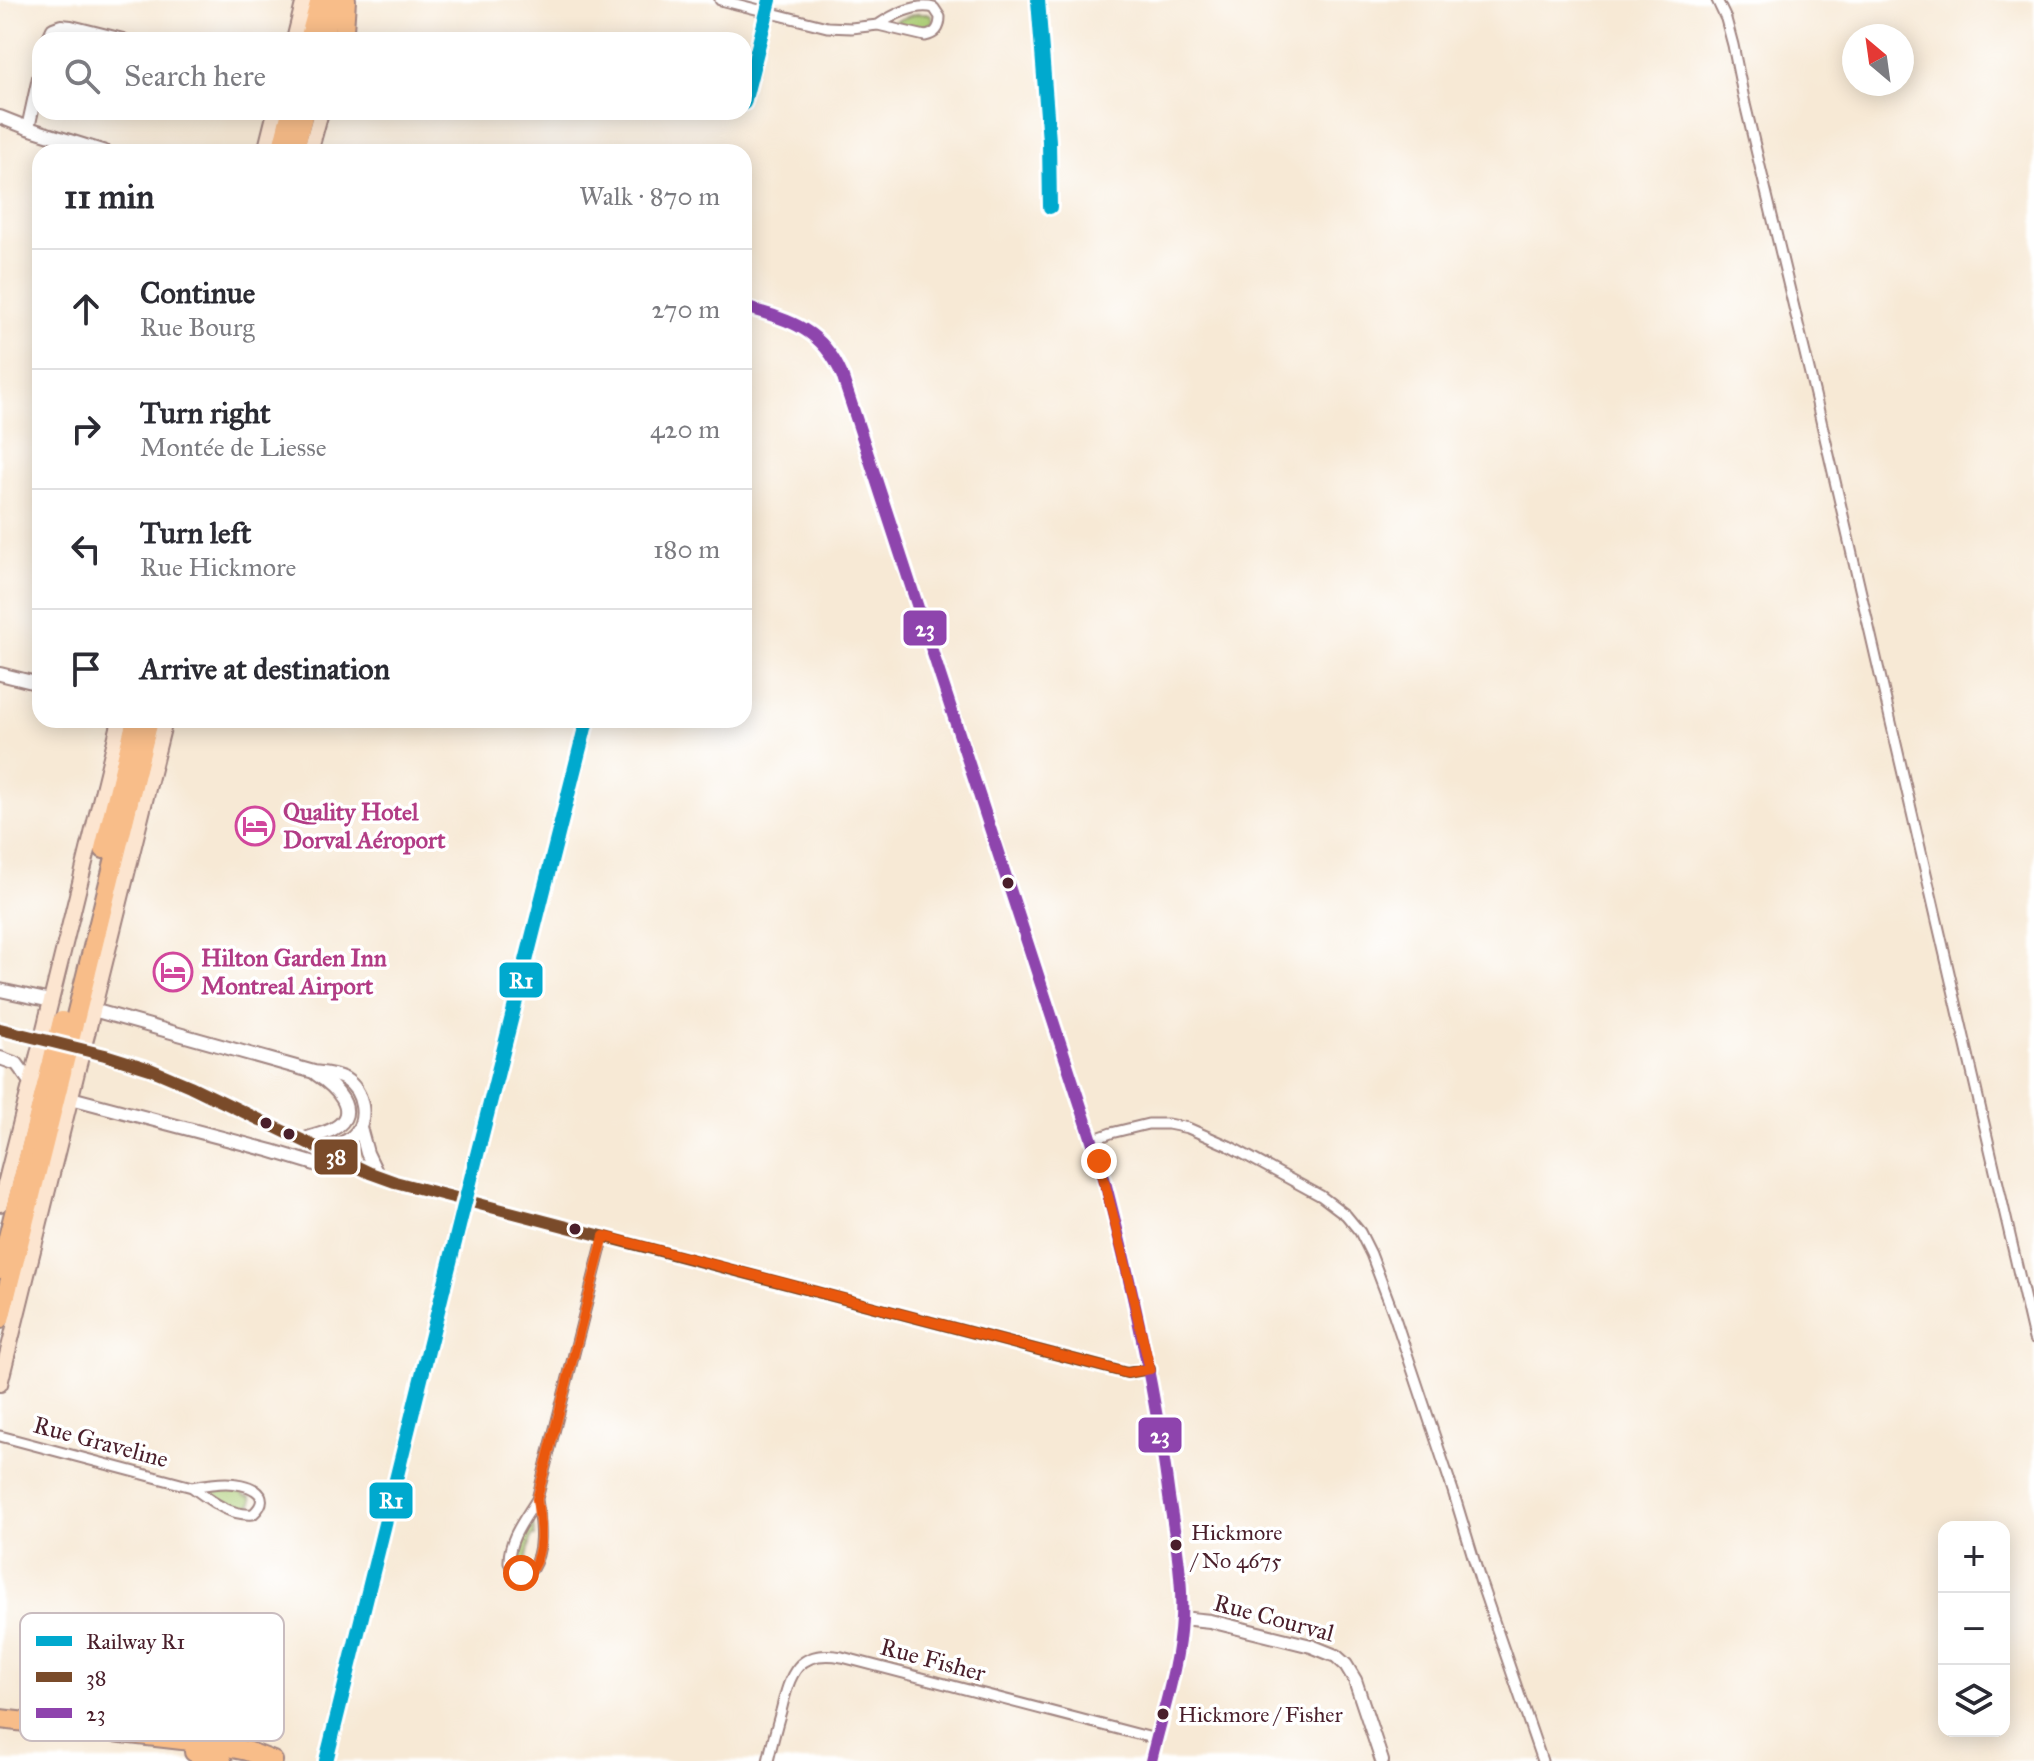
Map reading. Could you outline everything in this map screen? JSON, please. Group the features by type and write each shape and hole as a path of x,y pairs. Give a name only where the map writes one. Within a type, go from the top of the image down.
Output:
{"highway":[{"path":"311,32 320,0"},
{"path":"325,32 333,0"},
{"path":"343,32 346,0"},
{"path":"283,144 289,120"},
{"path":"296,144 302,120"},
{"path":"0,1319 134,728"},
{"path":"68,1022 147,728"},
{"path":"0,1269 58,1063"},
{"path":"0,1719 20,1721"},
{"path":"0,1730 20,1732"},
{"path":"97,1741 203,1753 222,1761"},
{"path":"193,1741 219,1744 273,1761"}],"main road":[{"path":"296,32 304,0"},
{"path":"344,32 353,0"},
{"path":"267,144 273,120"},
{"path":"312,144 319,120"},
{"path":"68,1022 51,1001 118,728"},
{"path":"68,1022 93,1010 163,728"},
{"path":"0,1384 71,1098 58,1063 68,1022"},
{"path":"0,1204 30,1082 58,1063"}],"street":[{"path":"720,0 835,28 878,25 925,36 938,29 940,17 937,10 925,6 892,16 878,25"},
{"path":"1717,0 1733,45 2034,1339"},
{"path":"52,32 65,26 90,32"},
{"path":"28,128 32,110"},
{"path":"0,117 79,144"},
{"path":"0,126 28,128"},
{"path":"752,309 787,320 809,331 828,350 842,375 1092,1140 1114,1216 1150,1369 1177,1551 1181,1618 1177,1655 1151,1761"},
{"path":"0,674 32,682"},
{"path":"0,990 51,1001"},
{"path":"93,1010 338,1076 353,1086 363,1116 360,1127 348,1140 323,1150"},
{"path":"0,1029 32,1036"},
{"path":"94,1052 163,1075 395,1182 1127,1373 1150,1369"},
{"path":"0,1058 17,1064 30,1082"},
{"path":"302,1140 333,1129 342,1122 345,1114 345,1104 338,1091 314,1072"},
{"path":"71,1098 329,1168 352,1164"},
{"path":"1092,1140 1148,1124 1188,1128 1229,1146 1321,1196 1346,1215 1360,1232 1394,1315 1542,1761"},
{"path":"360,1127 378,1176"},
{"path":"537,1499 541,1534 538,1556 532,1569 517,1572 509,1563 511,1546 537,1499 604,1236"},
{"name":"Rue Graveline","path":"0,1436 192,1487 218,1505 245,1514 255,1513 262,1501 261,1494 255,1490 232,1483 192,1487"},
{"name":"Rue Courval","path":"1181,1618 1210,1621 1336,1656 1355,1680 1382,1761"},
{"name":"Rue Fisher","path":"768,1761 790,1679 800,1664 819,1656 842,1657 1156,1739"}],"green space":[{"path":"919,13 930,14 933,21 930,29 895,24 895,21"},
{"path":"226,1489 244,1493 251,1497 252,1503 245,1508 222,1501 209,1492"},
{"path":"532,1520 535,1536 532,1536 526,1560 521,1561 519,1543"}],"rail line":[{"name":"R1","path":"752,71 770,0"},
{"name":"R1","path":"1038,0 1049,141 1050,207"},
{"name":"R1","path":"326,1761 585,728"}],"transit line":[{"name":"23","path":"752,309 790,322 814,336 825,346 842,375 1103,1174 1149,1375 1180,1572 1181,1618 1177,1654 1151,1761"},
{"name":"38","path":"0,1029 150,1069 395,1182 1127,1373 1150,1369"}],"place":[{"name":"Quality Hotel Dorval Aéroport","path":"255,826"},
{"name":"Hilton Garden Inn Montreal Airport","path":"173,972"},
{"name":"Hickmore / No 4675","path":"1176,1545"},
{"name":"Hickmore / Fisher","path":"1163,1714"}],"route":[{"path":"521,1573 532,1569 538,1556 541,1534 537,1499 604,1236 1134,1373 1150,1369 1099,1161"}]}
